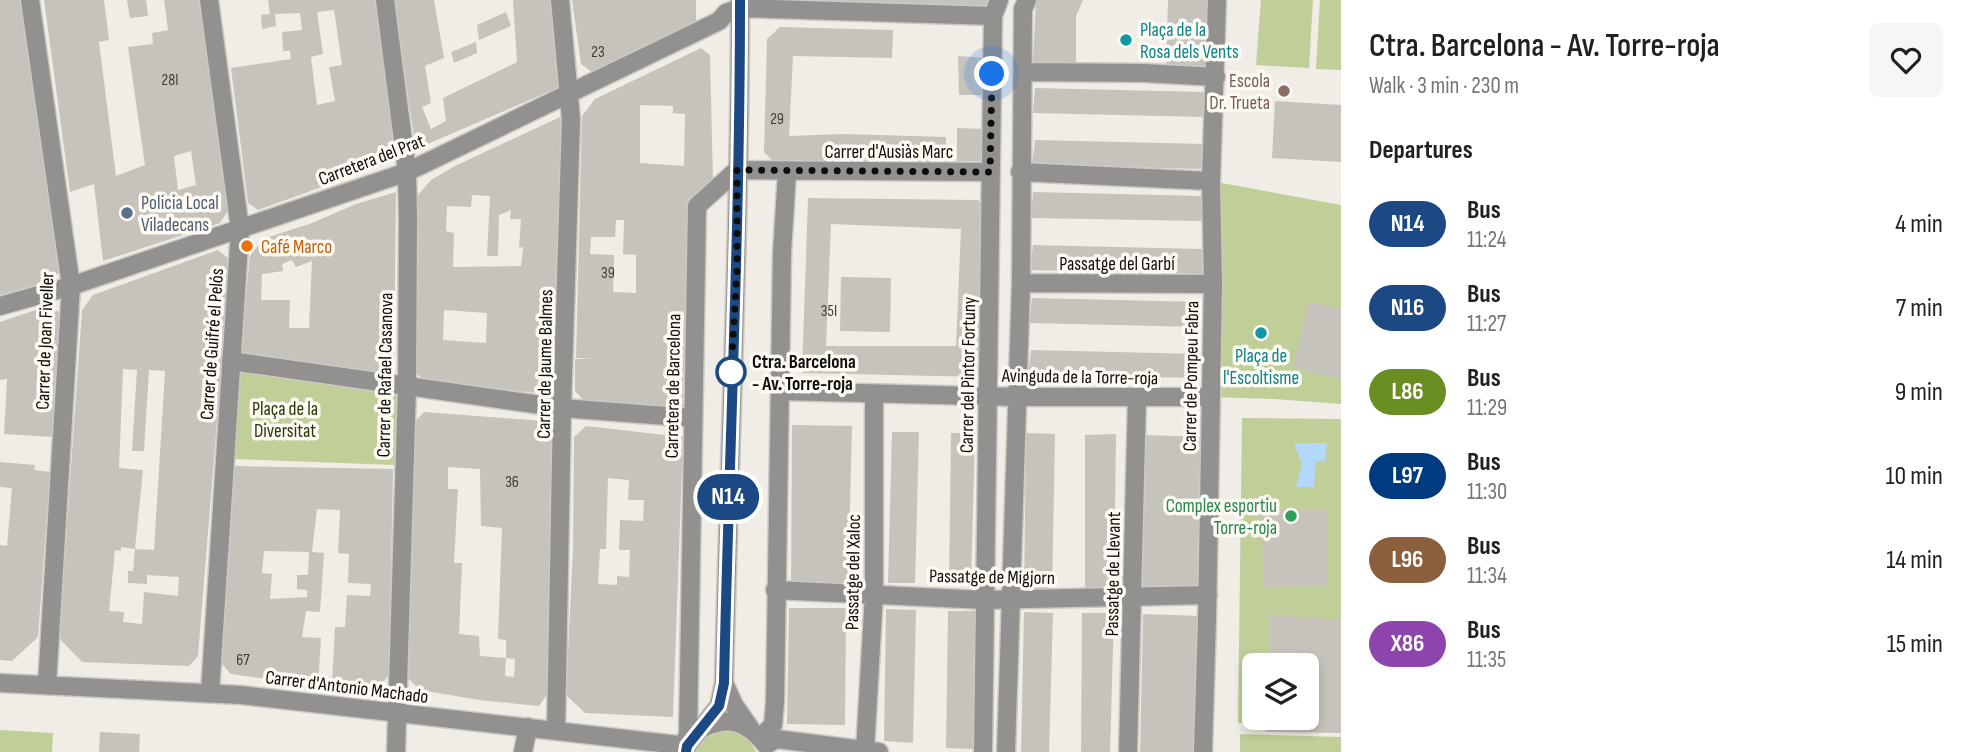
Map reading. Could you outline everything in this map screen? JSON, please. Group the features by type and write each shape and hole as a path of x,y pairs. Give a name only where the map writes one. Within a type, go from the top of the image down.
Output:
{"street":[{"name":"Carrer de Joan Fiveller","path":"30,0 71,286 47,685"},
{"name":"Carrer de Guifré el Pelós","path":"209,0 240,229 210,693"},
{"name":"Carrer de Rafael Casanova","path":"385,0 407,172 407,387 396,752"},
{"name":"Carrer de Jaume Balmes","path":"556,730 556,407 572,119 560,0"},
{"path":"1006,752 1013,600 1021,283 1023,9 1027,0"},
{"name":"Carrer de Pompeu Fabra","path":"1203,752 1213,284 1211,181 1217,0"},
{"name":"Carretera del Prat","path":"0,306 71,286 407,172 719,21 740,4"},
{"path":"685,748 719,706 724,683 731,384 737,271 740,4 996,8"},
{"name":"Carrer del Pintor Fortuny","path":"983,752 990,172 996,8"},
{"path":"1023,72 1144,72 1216,77"},
{"name":"Carrer d'Ausiàs Marc","path":"737,170 990,172"},
{"name":"Carretera de Barcelona","path":"685,748 688,735 686,417 697,206 737,170"},
{"path":"761,741 774,725 782,253 787,172"},
{"path":"1020,172 1211,181"},
{"name":"Passatge del Garbí","path":"1021,283 1213,284"},
{"path":"232,361 556,407 686,417"},
{"name":"Avinguda de la Torre-roja","path":"781,391 1017,397 1211,397"},
{"name":"Passatge del Xaloc","path":"872,751 874,394"},
{"name":"Passatge de Llevant","path":"1128,752 1137,398"},
{"name":"Passatge de Migjorn","path":"775,590 985,600 1208,595"},
{"name":"Carrer d'Antonio Machado","path":"0,683 210,693 556,730 685,748"},
{"path":"724,683 734,705 761,741"},
{"path":"699,729 717,721 734,721 761,741 776,739 872,751"},
{"path":"523,752 528,727"}],"green space":[{"path":"1261,0 1313,0 1309,68 1256,65"},
{"path":"1320,0 1341,0 1341,70 1316,69"},
{"path":"1211,181 1341,205 1341,404 1211,397"},
{"name":"Plaça de la Diversitat","path":"240,372 399,394 395,465 235,459"},
{"name":"Complex esportiu Torre-roja","path":"1242,418 1341,419 1341,720 1319,721 1319,653 1242,653 1242,723 1238,723"},
{"path":"730,729 748,738 756,752 694,752 708,734"},
{"path":"0,730 53,733 52,752 0,752"},
{"path":"1240,734 1341,737 1341,752 1240,752"}],"water":[{"path":"1294,443 1327,443 1325,461 1316,461 1314,487 1296,487 1302,464"}],"building":[{"path":"0,0 25,0 64,265 54,280 0,295"},
{"path":"44,0 104,0 109,40 99,42 116,176 145,165 128,47 153,44 152,33 168,30 164,0 201,0 229,209 220,223 103,261 94,184 70,192","holes":["191,151 196,185 178,190 174,156"]},
{"path":"127,0 146,0 148,16 130,18"},
{"path":"268,0 377,0 398,155 391,162 258,210 248,203 231,68 291,59 290,51 283,51 282,32 302,30 300,13 275,14 276,26 262,29 261,15 270,14","holes":["334,10 342,65 329,67 335,101 317,105 311,57 323,54 317,12"]},
{"path":"393,0 434,0 444,58 425,66 431,103 422,107 431,129 446,121 443,98 517,62 513,0 552,0 562,86 416,149"},
{"path":"572,0 696,0 696,23 592,72 581,64"},
{"path":"775,0 989,0 986,10 779,3"},
{"path":"1036,0 1083,0 1076,16 1076,63 1033,64"},
{"path":"1168,0 1211,0 1209,68 1166,69"},
{"path":"506,12 511,26 479,40 477,25"},
{"path":"780,27 893,30 892,58 793,56 789,136 843,134 946,137 946,163 773,161 764,152 767,39"},
{"path":"476,42 477,53 454,63 451,52"},
{"path":"701,48 710,55 713,181 702,200 688,199 683,408 584,401 575,391 575,359 596,359 576,358 582,116 595,99","holes":["640,105 673,106 673,113 685,114 684,166 640,163","616,220 624,220 623,254 636,255 636,293 613,292 614,255 590,254 591,237 615,237"]},
{"path":"958,56 986,58 987,95 959,95"},
{"path":"1035,88 1204,92 1204,117 1033,113"},
{"path":"1275,101 1341,105 1341,162 1272,158"},
{"path":"560,117 562,119 557,385 550,394 426,383 415,371 418,195 431,180","holes":["472,195 490,196 487,256 498,256 499,215 511,210 510,219 521,219 521,266 453,267 454,233 446,231 447,206 471,207","444,310 487,313 486,343 443,340"]},
{"path":"957,128 986,129 985,161 957,161"},
{"path":"1035,140 1204,144 1204,169 1032,165"},
{"path":"396,192 394,373 390,377 249,361 241,352 250,256 263,239 312,223 356,204","holes":["292,260 296,267 312,261 309,328 289,328 290,300 261,300 262,274 283,271 282,264"]},
{"path":"1033,192 1202,196 1202,221 1031,218"},
{"path":"808,198 978,200 986,209 981,377 802,373","holes":["831,224 961,229 956,346 826,346"]},
{"path":"1033,245 1202,249 1202,274 1030,270"},
{"path":"218,250 230,260 198,656 189,666 82,662 59,638 82,310 93,295","holes":["123,369 137,370 132,451 144,451 149,370 165,371 154,550 135,549 143,470 119,468","121,547 135,549 133,571 128,571 128,583 147,584 147,575 179,577 178,596 144,592 142,624 123,622 124,612 109,611 115,550 121,551"]},
{"path":"841,277 891,278 890,332 840,331"},
{"path":"1032,298 1201,302 1201,327 1029,323"},
{"path":"1309,302 1341,309 1341,379 1293,368"},
{"path":"50,305 63,316 53,437 4,434 7,379 0,380 0,322"},
{"path":"1031,350 1200,354 1200,378 1028,375"},
{"path":"424,412 543,421 556,436 548,693 539,706 420,690 407,677 414,423","holes":["448,467 480,469 481,526 502,528 498,639 506,640 506,658 480,656 479,636 459,634 462,563 454,563 458,489 448,489","506,658 515,659 514,677 505,676"]},
{"path":"792,425 852,426 848,588 791,586"},
{"path":"586,426 683,437 673,717 585,713 566,695 573,548 574,437","holes":["608,478 629,480 628,500 644,500 643,521 620,520 619,550 630,550 629,577 617,576 617,585 598,584 600,549 606,549"]},
{"path":"892,432 919,432 915,583 888,583"},
{"path":"951,433 975,433 971,585 949,584"},
{"path":"1026,433 1055,434 1052,594 1024,594"},
{"path":"1116,434 1114,595 1085,595 1085,435"},
{"path":"1146,435 1203,437 1199,594 1142,593"},
{"path":"0,462 35,465 34,470 50,472 38,637 12,661 0,660 0,545 7,546 12,488 0,487"},
{"path":"234,466 393,469 389,676 378,686 332,682 335,627 345,627 347,595 370,596 371,584 348,583 349,554 338,553 340,510 317,509 312,552 324,553 320,612 306,611 302,637 321,638 318,686 231,674 221,663","holes":["264,551 309,552 308,575 297,575 297,589 307,590 307,597 270,599 272,574 262,573"]},
{"path":"1262,509 1327,509 1328,586 1263,587"},
{"path":"789,608 846,608 845,725 787,724"},
{"path":"886,609 916,610 913,743 884,741"},
{"path":"948,611 976,611 973,749 946,748"},
{"path":"1024,612 1053,613 1049,752 1021,752"},
{"path":"1082,613 1114,613 1110,752 1081,752"},
{"path":"1143,614 1201,616 1198,752 1140,752"},
{"path":"1270,615 1341,620 1341,733 1265,732 1319,730 1319,653 1268,653"},
{"path":"100,732 140,734 139,752 99,752"}],"bus line":[{"name":"N14","path":"686,752 699,729 719,706 724,683 737,271 740,0"}],"place":[{"name":"Plaça de la Rosa dels Vents","path":"1126,40"},
{"name":"Escola Dr. Trueta","path":"1284,91"},
{"name":"Policia Local Viladecans","path":"127,213"},
{"name":"Café Marco","path":"247,246"},
{"name":"Plaça de l'Escoltisme","path":"1261,333"},
{"name":"Ctra. Barcelona - Av. Torre-roja","path":"731,372"},
{"name":"Complex esportiu Torre-roja","path":"1291,516"}],"route":[{"path":"731,372 737,271 737,170 990,172 992,74"}]}
